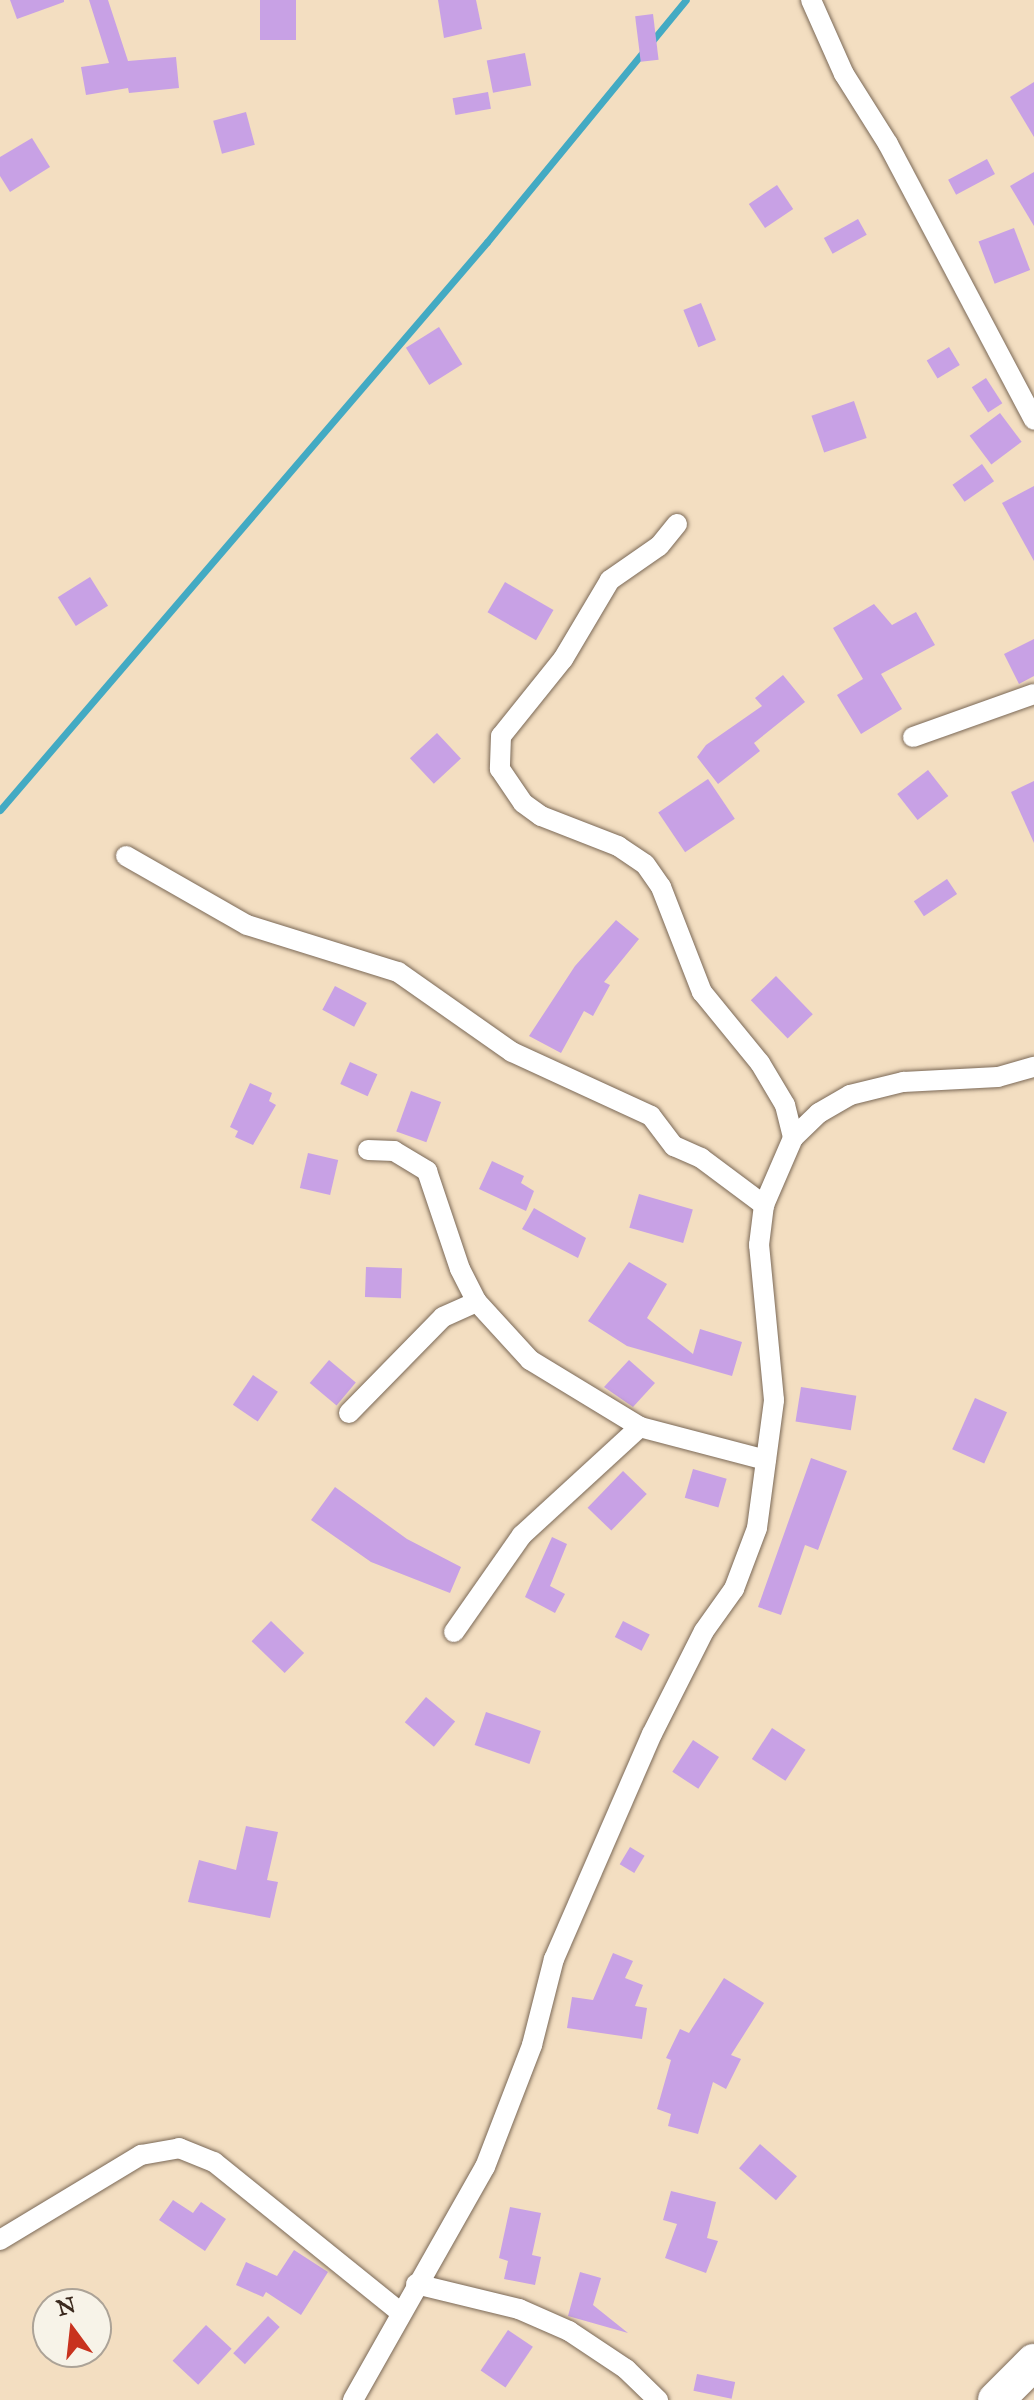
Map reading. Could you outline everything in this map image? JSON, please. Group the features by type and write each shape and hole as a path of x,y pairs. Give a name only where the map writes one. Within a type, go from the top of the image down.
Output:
{"highway":[{"path":"996,2400 1034,2362"}],"street":[{"path":"811,0 844,74 888,144 1034,420"},
{"path":"677,524 659,546 610,580 563,659 501,736 500,769 523,803 541,816 618,846 645,864 661,887 702,992 760,1063 785,1105 793,1138"},
{"path":"913,737 1034,694"},
{"path":"126,856 247,925 398,972 512,1052 651,1116 674,1146 701,1158 764,1205"},
{"path":"353,2400 485,2167 532,2045 554,1959 652,1734 704,1631 734,1589 757,1528 774,1400 759,1245 764,1205 793,1138 819,1113 850,1095 903,1082 998,1077 1034,1067"},
{"path":"368,1150 394,1151 427,1171 460,1269 477,1302 530,1360 640,1427 766,1460"},
{"path":"349,1413 443,1317 477,1302"},
{"path":"454,1632 522,1535 640,1427"},
{"path":"0,2240 141,2155 179,2148 214,2162 401,2313"},
{"path":"416,2284 519,2309 569,2331 626,2369 658,2400"}],"building":[{"path":"10,0 64,0 64,2 17,19"},
{"path":"89,0 108,0 128,61 176,57 179,88 129,93 128,88 86,95 81,67 109,63"},
{"path":"260,0 296,0 296,40 260,40"},
{"path":"438,0 476,0 482,29 444,38"},
{"path":"653,14 659,60 641,62 635,16"},
{"path":"525,53 531,85 493,93 487,60"},
{"path":"1034,82 1034,137 1010,97"},
{"path":"488,92 491,109 455,115 453,98"},
{"path":"246,112 255,145 222,154 213,121"},
{"path":"32,138 50,167 10,192 0,176 0,157"},
{"path":"987,159 995,174 956,195 948,180"},
{"path":"1034,172 1034,226 1010,186"},
{"path":"777,185 793,209 765,228 749,204"},
{"path":"858,219 867,235 833,254 824,238"},
{"path":"1014,228 1030,270 995,284 979,242"},
{"path":"701,303 716,340 698,347 683,310"},
{"path":"439,327 462,364 429,385 406,348"},
{"path":"949,347 960,365 938,378 927,360"},
{"path":"986,378 1002,403 988,412 972,387"},
{"path":"854,401 867,438 824,453 811,416"},
{"path":"1000,413 1022,442 991,465 970,436"},
{"path":"982,464 994,481 965,502 953,485"},
{"path":"1034,486 1034,561 1002,503"},
{"path":"90,577 108,606 76,626 58,597"},
{"path":"505,582 553,610 536,640 488,612"},
{"path":"874,604 892,625 916,612 935,645 881,674 902,709 861,734 837,695 863,679 833,628"},
{"path":"1034,639 1034,676 1019,684 1004,654"},
{"path":"783,675 805,702 754,743 760,751 718,784 697,757 706,745 762,706 755,698"},
{"path":"437,733 461,759 434,784 410,758"},
{"path":"928,770 948,796 918,820 897,794"},
{"path":"708,779 735,819 685,852 658,813"},
{"path":"1034,781 1034,843 1011,792"},
{"path":"947,879 957,894 924,916 914,901"},
{"path":"616,920 639,939 604,982 610,985 593,1016 584,1011 561,1053 529,1036 575,966"},
{"path":"776,976 813,1014 788,1038 751,1000"},
{"path":"335,986 367,1003 354,1027 322,1010"},
{"path":"350,1062 377,1074 368,1096 340,1084"},
{"path":"250,1083 272,1093 269,1101 276,1105 253,1145 235,1137 238,1131 230,1127"},
{"path":"411,1091 441,1102 426,1142 396,1131"},
{"path":"308,1153 338,1160 330,1195 300,1188"},
{"path":"492,1161 524,1176 521,1183 534,1191 526,1211 479,1189"},
{"path":"639,1194 693,1209 683,1243 629,1228"},
{"path":"534,1208 586,1238 578,1258 522,1229"},
{"path":"629,1262 667,1284 647,1318 693,1354 700,1329 742,1342 732,1376 627,1346 588,1321"},
{"path":"366,1267 402,1268 401,1298 365,1297"},
{"path":"329,1360 356,1382 337,1405 310,1383"},
{"path":"629,1360 655,1383 633,1407 604,1387"},
{"path":"253,1375 278,1392 258,1422 233,1405"},
{"path":"801,1387 856,1396 851,1430 796,1422"},
{"path":"975,1398 1007,1412 984,1463 952,1449"},
{"path":"811,1458 847,1471 818,1550 805,1545 781,1615 758,1607"},
{"path":"693,1469 727,1479 718,1507 685,1498"},
{"path":"623,1471 647,1494 611,1531 588,1508"},
{"path":"335,1487 407,1539 461,1567 450,1593 371,1562 311,1520"},
{"path":"552,1537 567,1544 550,1586 565,1594 555,1613 525,1597"},
{"path":"271,1621 304,1653 285,1673 252,1641"},
{"path":"623,1621 650,1635 642,1651 615,1637"},
{"path":"426,1697 455,1721 434,1747 405,1722"},
{"path":"486,1712 541,1731 529,1764 475,1745"},
{"path":"772,1728 806,1750 785,1781 752,1759"},
{"path":"693,1740 719,1757 698,1789 672,1772"},
{"path":"246,1826 278,1832 267,1880 278,1882 270,1918 188,1902 199,1860 236,1870"},
{"path":"630,1847 645,1856 634,1873 620,1864"},
{"path":"613,1953 633,1961 625,1978 643,1985 635,2006 647,2008 642,2039 567,2028 572,1997 593,2000"},
{"path":"724,1978 764,2003 731,2055 741,2059 726,2089 713,2082 698,2134 668,2126 671,2114 657,2109 671,2060 666,2058 680,2029 689,2033"},
{"path":"760,2144 797,2176 776,2200 739,2168"},
{"path":"671,2191 716,2202 707,2238 718,2241 706,2273 665,2258 677,2224 663,2220"},
{"path":"173,2200 193,2213 201,2202 226,2219 205,2251 159,2220"},
{"path":"510,2207 541,2213 532,2255 541,2257 535,2285 504,2279 508,2261 499,2258"},
{"path":"294,2250 328,2272 301,2315 266,2292 263,2297 236,2285 246,2262 277,2276"},
{"path":"580,2272 601,2278 593,2305 628,2333 568,2316"},
{"path":"268,2316 280,2327 245,2364 233,2353"},
{"path":"206,2325 232,2349 198,2385 173,2361"},
{"path":"508,2330 533,2347 505,2387 481,2371"},
{"path":"697,2374 735,2382 732,2399 693,2391"}],"waterway":[{"path":"0,810 487,242 686,0"}]}
